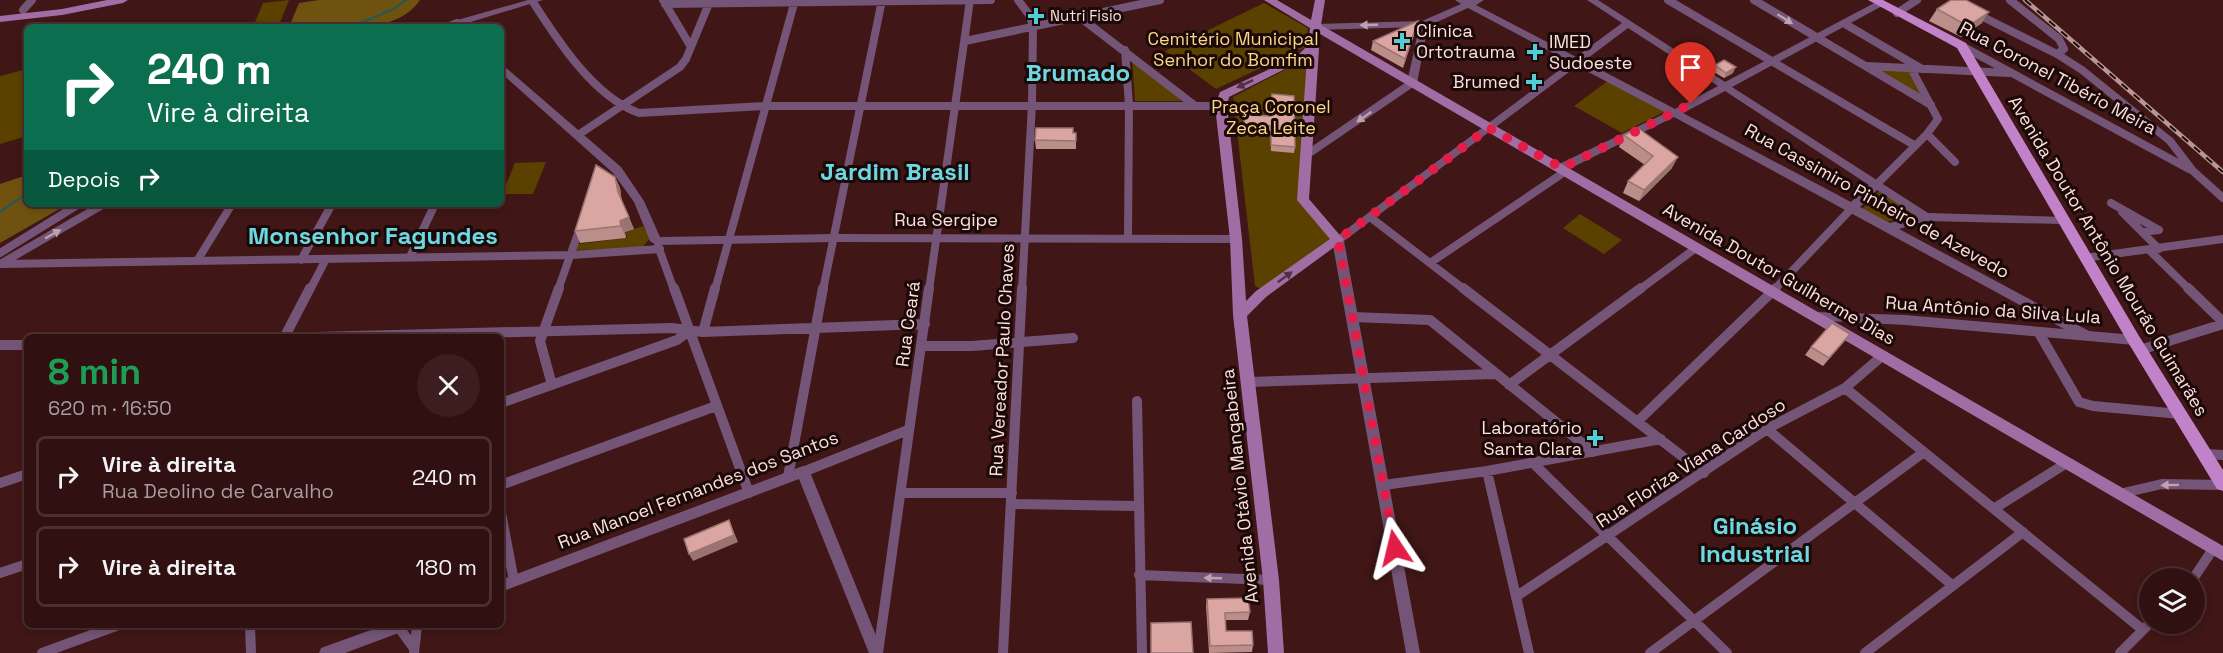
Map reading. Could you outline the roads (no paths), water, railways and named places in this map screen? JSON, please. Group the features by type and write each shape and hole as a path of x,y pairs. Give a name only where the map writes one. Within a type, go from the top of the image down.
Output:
{"main road":[{"path":"0,12 77,0"},
{"path":"0,19 62,12 123,0"},
{"name":"Avenida Doutor Guilherme Dias","path":"1269,0 1564,170 2065,465 2218,551"},
{"path":"1240,315 1261,294 1338,240 1303,200 1315,27 1320,0"},
{"name":"Rua Coronel Tibério Meira","path":"1877,2 1962,46"},
{"path":"1294,15 1310,16 1317,12"},
{"path":"1240,315 1236,239 1221,106 1224,95 1300,58 1314,46"},
{"name":"Avenida Doutor Antônio Mourão Guimarães","path":"1962,46 2084,258 2223,484"},
{"path":"1300,58 1313,66"},
{"path":"1238,275 1247,287 1261,294"},
{"name":"Avenida Otávio Mangabeira","path":"1240,315 1250,382 1271,580 1276,653"}],"street":[{"path":"23,10 32,0"},
{"path":"664,2 991,0"},
{"name":"Rua Vereador Paulo Chaves","path":"1003,653 1032,104 1033,27 1030,16 1018,0"},
{"path":"1120,0 1126,8"},
{"path":"965,40 1160,0"},
{"path":"1315,27 1424,24 1464,3 1479,0"},
{"path":"1592,0 1926,217"},
{"path":"1668,0 1914,145"},
{"path":"1754,0 1931,105"},
{"path":"1898,13 1917,0"},
{"path":"2010,0 2059,39 2064,49 2057,54"},
{"path":"462,24 536,1 566,54 622,107 639,113 710,107 764,106 1032,104 1221,106"},
{"path":"704,332 764,106 795,1"},
{"name":"Rua Ceará","path":"877,653 969,1"},
{"path":"664,2 691,47"},
{"path":"578,135 680,67 710,2"},
{"path":"788,477 815,327 882,2"},
{"path":"1430,263 1564,170 1845,24 1877,2"},
{"name":"Rua Cassimiro Pinheiro de Azevedo","path":"1464,3 1675,113 2085,335"},
{"path":"1969,8 2057,54 2082,70 2170,141 2193,171 2223,198"},
{"path":"1081,18 1194,105"},
{"path":"1305,156 1412,83 1424,24"},
{"path":"1413,653 1338,240 1627,24"},
{"path":"1845,24 1924,71"},
{"name":"Rua Coronel Tibério Meira","path":"1962,46 2193,171"},
{"path":"1125,50 1129,105 1128,237"},
{"path":"1862,66 2011,74"},
{"path":"1638,421 1772,292 1927,134 1938,119 1912,70"},
{"path":"504,71 578,135 599,161 630,184 658,245 749,493"},
{"path":"1927,134 1955,162"},
{"path":"2137,345 2223,323 2154,250 2142,232 2111,202 2159,230 2142,232"},
{"path":"0,253 74,207"},
{"path":"1,264 99,207"},
{"path":"197,261 230,207"},
{"path":"301,260 330,207"},
{"path":"410,257 434,207"},
{"path":"552,385 540,341 572,255 585,211"},
{"path":"1370,217 1704,473"},
{"path":"1888,228 1926,217 2062,220"},
{"name":"Rua Sergipe","path":"658,245 730,238 1236,239"},
{"path":"2084,258 2221,241"},
{"path":"1,264 572,255 658,245"},
{"path":"1509,385 1696,248"},
{"path":"286,334 326,259"},
{"path":"1353,317 1424,318 1593,452"},
{"name":"Rua Antônio da Silva Lula","path":"1814,317 1905,320 2038,333 2085,335 2137,345"},
{"path":"414,334 672,328 689,332 704,332 925,324"},
{"path":"504,402 677,340 689,332"},
{"path":"2038,333 2079,402 2093,406 2180,414"},
{"path":"922,346 1073,338"},
{"path":"0,345 24,345"},
{"name":"Rua Floriza Viana Cardoso","path":"1517,596 1767,429 1845,388 1881,357"},
{"path":"1250,382 1495,374"},
{"path":"1845,388 2139,622"},
{"path":"1137,401 1137,506 1142,653"},
{"path":"504,484 716,406"},
{"path":"1767,429 1952,585"},
{"name":"Rua Manoel Fernandes dos Santos","path":"507,583 749,493 908,430"},
{"path":"1384,486 1487,471 1661,439"},
{"path":"1650,653 1924,452"},
{"path":"2205,454 2223,455"},
{"path":"1533,463 1610,536 1726,653"},
{"path":"1995,508 2065,465"},
{"path":"1487,471 1529,653"},
{"path":"803,472 877,653"},
{"path":"0,483 24,475"},
{"path":"2119,494 2162,484 2223,484"},
{"path":"901,493 1137,506"},
{"path":"1865,653 2024,532"},
{"path":"504,548 507,583"},
{"path":"2203,568 2218,551"},
{"path":"0,573 24,565"},
{"path":"1139,575 1271,580"},
{"path":"42,653 111,628"},
{"path":"250,628 251,653"},
{"path":"326,653 393,628"},
{"path":"399,628 414,650"},
{"path":"414,650 417,628"},
{"path":"2120,653 2139,634"}],"waterway":[{"path":"358,24 394,9 406,0"},
{"path":"0,212 24,195"}],"railway":[{"path":"2025,0 2223,172"}],"place":[{"name":"Nutri Fisio","path":"1036,16"},
{"name":"Clínica Ortotrauma","path":"1402,41"},
{"name":"IMED Sudoeste","path":"1535,52"},
{"name":"Brumed","path":"1534,82"},
{"name":"Laboratório Santa Clara","path":"1595,438"}],"district":[{"name":"Brumado","path":"1078,73"},
{"name":"Jardim Brasil","path":"895,172"},
{"name":"Monsenhor Fagundes","path":"373,236"},
{"name":"Ginásio Industrial","path":"1755,540"}],"park label":[{"name":"Cemitério Municipal Senhor do Bomfim","path":"1233,49"},
{"name":"Praça Coronel Zeca Leite","path":"1271,117"}]}
